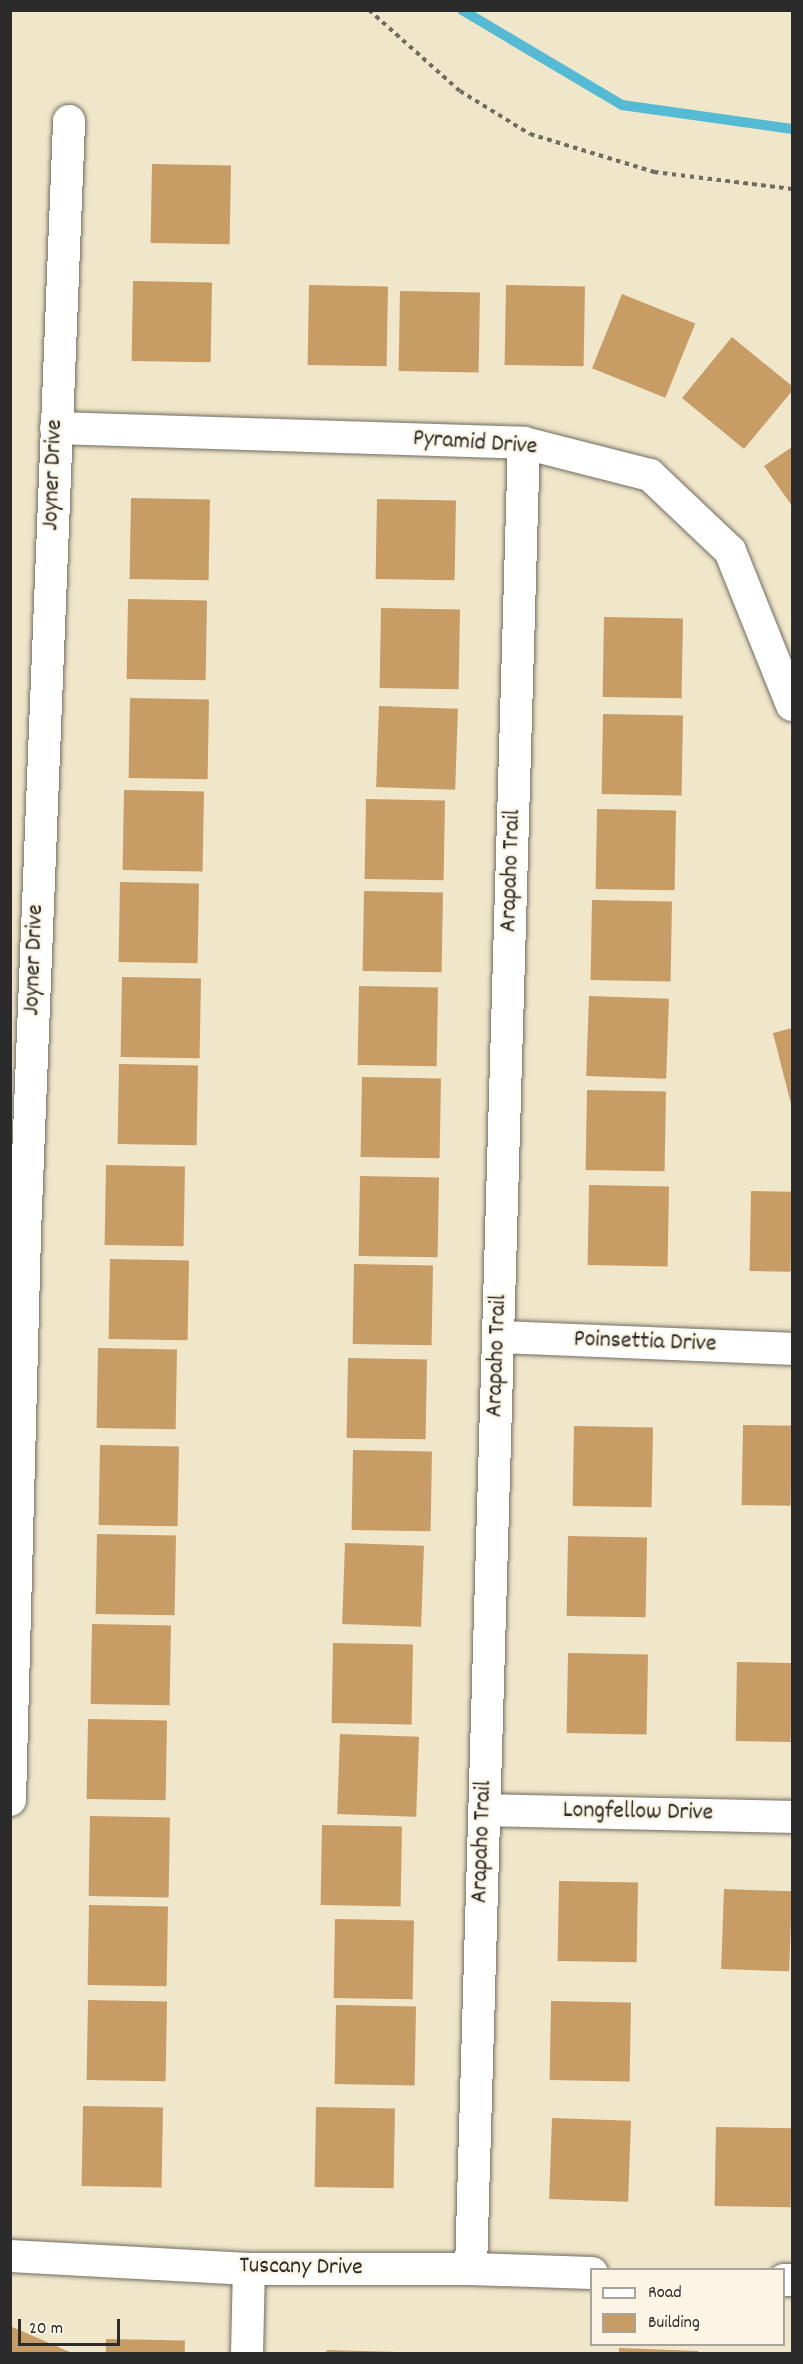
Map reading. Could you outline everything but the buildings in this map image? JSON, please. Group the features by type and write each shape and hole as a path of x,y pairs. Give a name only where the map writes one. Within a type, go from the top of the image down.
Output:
{"street":[{"name":"Joyner Drive","path":"10,1800 18,1233 69,121"},
{"name":"Pyramid Drive","path":"56,428 524,443 650,475 730,551 792,705"},
{"name":"Arapaho Trail","path":"471,2269 524,443"},
{"name":"Poinsettia Drive","path":"498,1336 792,1349"},
{"name":"Longfellow Drive","path":"484,1810 792,1817"},
{"name":"Tuscany Drive","path":"10,2256 249,2269 471,2269 590,2273"},
{"path":"247,2354 249,2269"}],"path":[{"path":"369,10 460,91 530,134 654,172 792,189"}],"waterway":[{"path":"462,10 622,105 792,129"}]}
